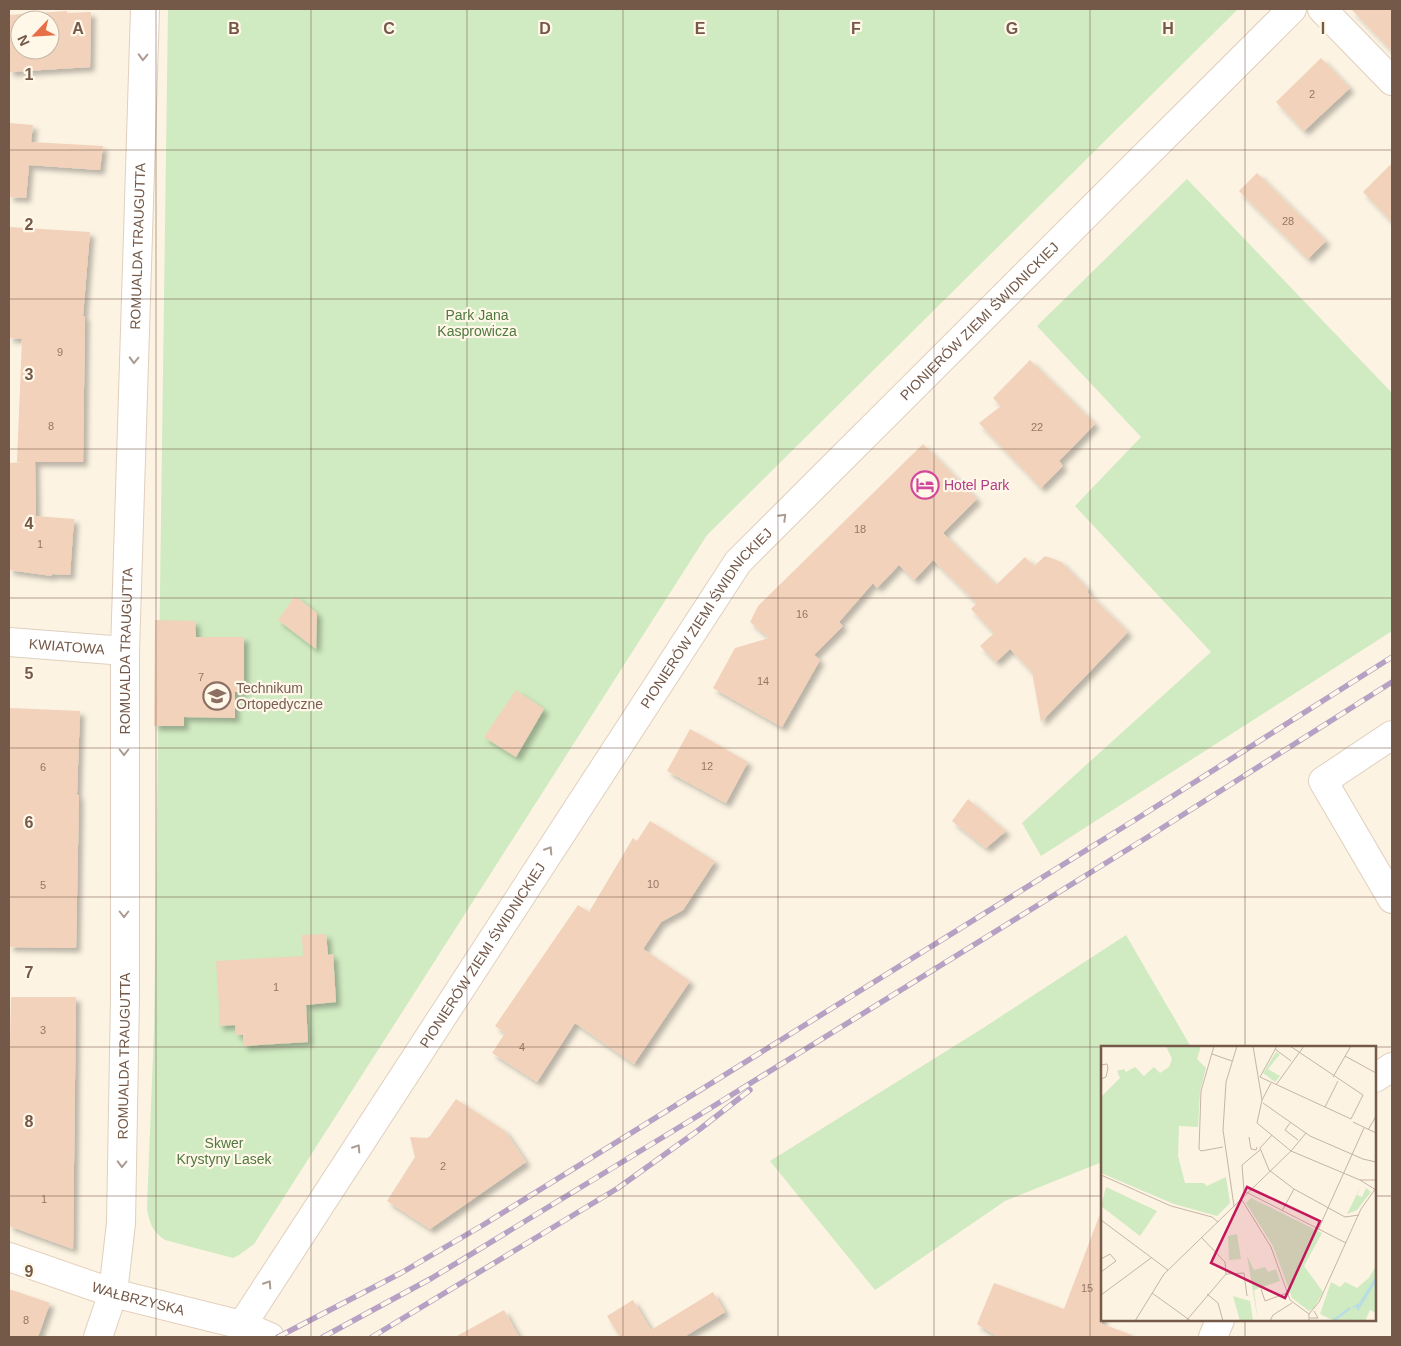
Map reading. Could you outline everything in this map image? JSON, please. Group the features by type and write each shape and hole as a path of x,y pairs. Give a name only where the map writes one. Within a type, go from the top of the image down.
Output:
{"street":[{"name":"ROMUALDA TRAUGUTTA","path":"98,1337 113,1293 121,1223 125,997 125,651 145,9"},
{"name":"PIONIERÓW ZIEMI ŚWIDNICKIEJ","path":"242,1325 738,562 1292,9"},
{"path":"1322,9 1392,81"},
{"name":"KWIATOWA","path":"9,642 125,651"},
{"path":"1392,735 1323,781 1392,900"},
{"path":"1376,1077 1392,1067"},
{"name":"WAŁBRZYSKA","path":"9,1257 113,1293 242,1325 270,1337"},
{"path":"1213,1337 1220,1321"}],"green space":[{"name":"Park Jana Kasprowicza","path":"168,9 1238,9 707,535 254,1244 233,1258 165,1240 152,1227 147,1208 154,1030"},
{"path":"1187,179 1392,393 1392,631 1041,856 1022,823 1211,652 1075,506 1141,437 1037,326"},
{"path":"1126,935 1190,1046 1101,1046 1101,1162 1005,1201 875,1290 770,1161 980,1030"}],"building":[{"path":"1351,9 1392,9 1392,51"},
{"path":"60,11 91,12 90,67 9,72 9,15 10,60 60,60"},
{"path":"1321,58 1350,88 1304,131 1276,102"},
{"path":"9,123 33,125 31,142 103,146 100,170 29,165 26,198 9,197"},
{"path":"1392,163 1392,222 1363,192"},
{"path":"1257,173 1326,241 1308,259 1239,191"},
{"path":"9,227 90,232 83,316 85,316 83,462 35,462 36,516 74,519 70,575 52,574 52,576 9,570 9,463 26,462 17,462 22,339 9,338"},
{"path":"1030,360 1095,424 1059,461 1063,466 1041,488 979,423 1001,406 993,398"},
{"path":"923,444 977,499 943,533 996,585 1025,557 1034,566 1045,556 1054,559 1061,562 1088,589 1088,593 1128,632 1041,722 1032,672 1010,649 996,662 980,646 994,633 971,609 977,603 933,560 914,580 899,565 877,588 873,583 839,622 843,626 814,655 820,660 782,727 713,688 735,648 769,638 750,622 758,606"},
{"path":"295,596 317,613 316,649 278,620"},
{"path":"155,620 195,621 196,637 244,637 244,692 235,692 235,718 184,717 184,726 154,726"},
{"path":"516,690 544,709 516,757 484,737"},
{"path":"9,708 80,711 77,794 79,796 76,948 9,947"},
{"path":"690,729 748,762 726,803 667,771"},
{"path":"968,799 1006,831 986,848 952,821"},
{"path":"650,821 715,861 683,910 661,922 643,949 690,981 634,1064 575,1023 537,1082 492,1053 505,1033 495,1026 578,905 589,912 633,838 637,841"},
{"path":"326,934 328,955 333,954 336,1002 306,1005 308,1042 243,1046 243,1035 236,1035 235,1025 219,1026 216,961 303,956 302,935"},
{"path":"11,997 76,997 73,1249 9,1226"},
{"path":"456,1099 505,1131 526,1162 430,1229 387,1201 415,1157 410,1137 427,1138 430,1136"},
{"path":"1101,1214 1101,1321 1102,1324 1132,1335 1132,1337 998,1337 977,1324 994,1283 1064,1309"},
{"path":"9,1289 50,1303 38,1337 9,1337"},
{"path":"713,1292 725,1312 684,1337 620,1337 607,1316 633,1300 651,1330"},
{"path":"504,1310 519,1337 455,1337"}],"railway":[{"path":"278,1337 401,1273 483,1225 1138,818 1392,657"},
{"path":"323,1337 432,1278 696,1117 1151,835 1392,682"},
{"path":"372,1337 618,1188 700,1129 750,1090"}],"place":[{"name":"Hotel Park","path":"925,485"},
{"name":"Technikum Ortopedyczne","path":"217,696"}],"park label":[{"name":"Skwer Krystyny Lasek","path":"224,1152"}]}
